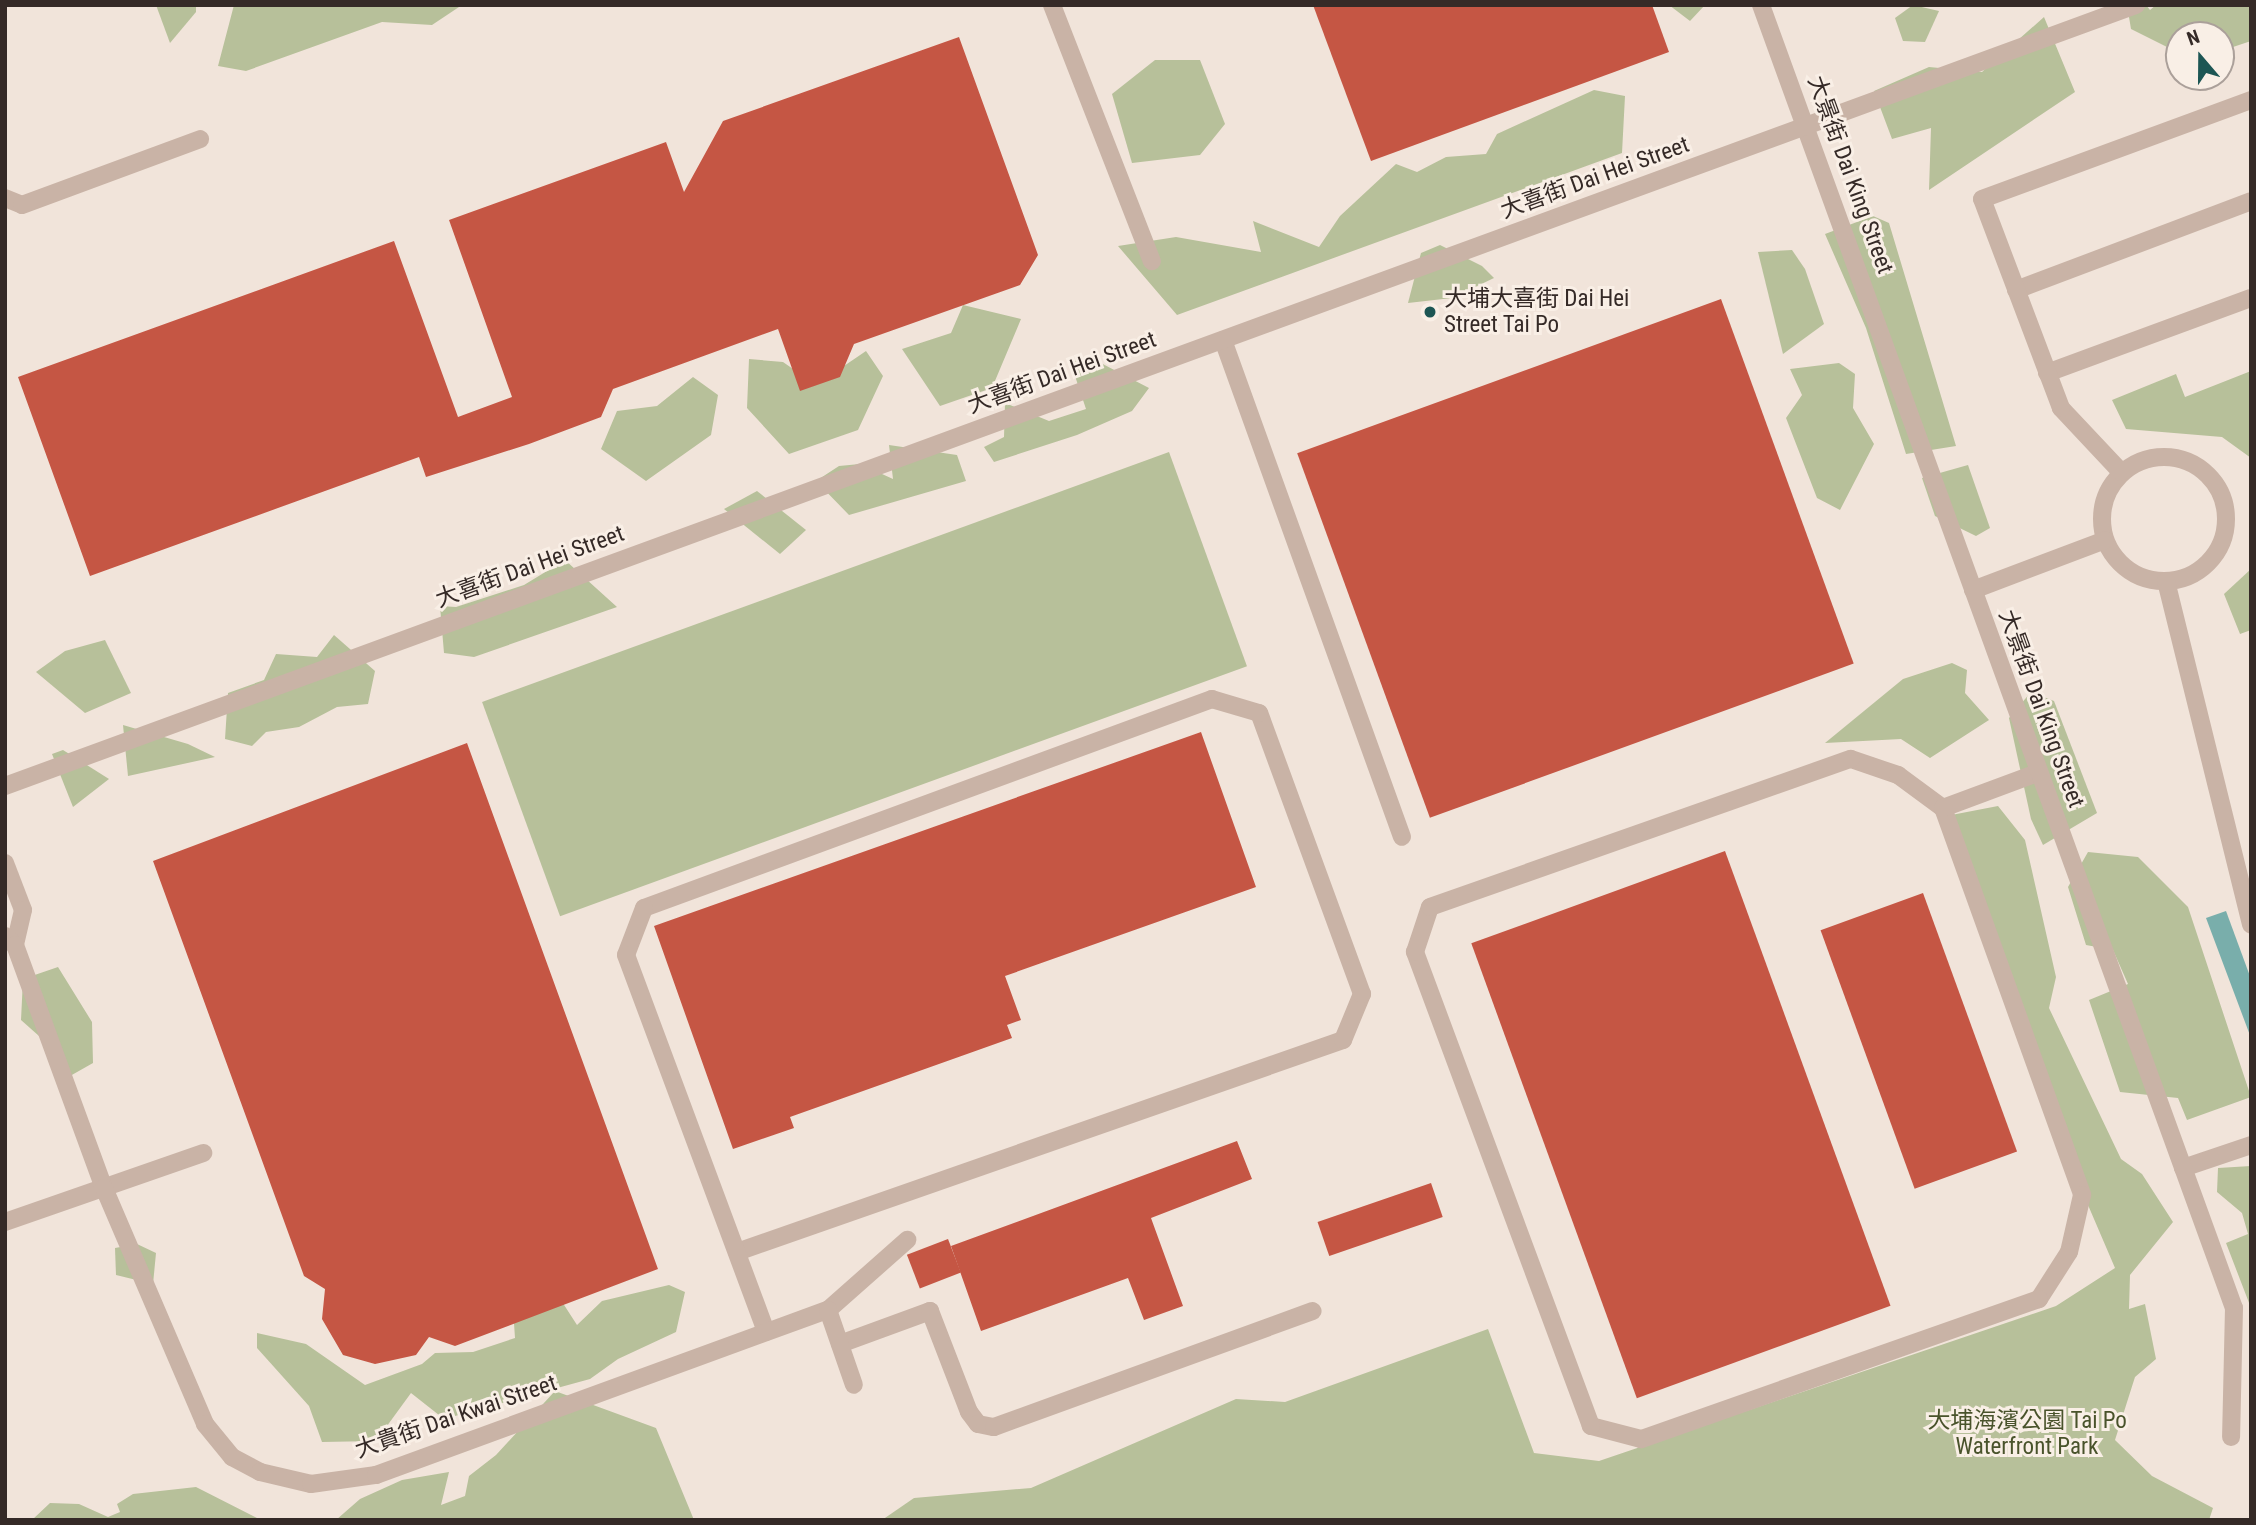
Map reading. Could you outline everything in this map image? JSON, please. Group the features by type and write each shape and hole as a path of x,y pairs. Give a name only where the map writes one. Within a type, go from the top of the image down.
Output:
{"street":[{"path":"1052,5 1152,261"},
{"name":"大景街 Dai King Street","path":"1761,5 2037,773 2234,1308 2231,1437"},
{"name":"大喜街 Dai Hei Street","path":"5,786 2136,5"},
{"path":"2121,472 2061,408 1982,199 2251,100"},
{"path":"5,198 22,205 200,139"},
{"path":"2017,290 2251,201"},
{"path":"2047,373 2251,298"},
{"path":"1223,340 1402,837"},
{"path":"2178,457 2197,465 2223,495 2228,514 2217,553 2186,578 2166,582 2129,570 2105,540 2103,504 2121,472 2139,461 2178,457"},
{"path":"1973,590 2105,540"},
{"path":"2166,582 2251,925"},
{"path":"737,1252 1343,1041 1362,994 1259,713 1212,699 643,908 626,955 766,1332"},
{"path":"1851,759 1898,775 1943,808 2082,1195 2069,1252 2039,1299 1641,1439 1591,1426 1415,953 1430,907 1851,759"},
{"path":"1943,808 2037,773"},
{"name":"大貴街 Dai Kwai Street","path":"5,863 23,910 10,941 104,1188 205,1424 232,1457 260,1472 311,1484 376,1475 828,1310"},
{"path":"2183,1168 2251,1146"},
{"path":"5,1222 203,1153"},
{"path":"854,1385 828,1310 907,1240"},
{"path":"840,1344 930,1311 969,1412 978,1424 994,1427 1313,1311"}],"green space":[{"path":"156,5 196,5 196,12 170,43"},
{"path":"234,5 462,5 432,25 382,22 246,71 218,66"},
{"path":"1669,5 1705,5 1690,21"},
{"path":"1913,5 1939,11 1925,42 1903,41 1895,18"},
{"path":"2127,5 2146,5 2150,10 2156,5 2251,5 2251,41 2235,46 2235,21 2165,21 2165,46 2131,29"},
{"path":"2044,17 2075,92 1929,190 1931,128 1892,139 1874,91 1929,67 1982,72"},
{"path":"1155,60 1200,60 1225,124 1200,155 1132,163 1112,94"},
{"path":"1594,90 1625,96 1622,153 1177,315 1118,246 1176,237 1261,252 1253,221 1319,247 1340,216 1396,164 1417,172 1446,157 1486,154 1497,134"},
{"path":"1873,216 1889,223 1956,446 1906,454 1866,328 1825,234"},
{"path":"1440,245 1482,266 1494,278 1452,298 1408,303 1421,253"},
{"path":"1792,250 1805,269 1824,324 1783,354 1758,252"},
{"path":"963,305 1021,319 992,388 940,406 902,349 951,333"},
{"path":"866,351 883,376 858,430 789,454 747,408 749,359 783,362 816,385"},
{"path":"1095,360 1149,388 1132,411 1077,435 994,462 984,447 1004,437 1005,403 1049,421 1086,409 1070,361"},
{"path":"1839,363 1855,374 1853,408 1874,444 1840,510 1817,498 1786,418 1802,395 1790,369"},
{"path":"2251,371 2251,458 2222,437 2126,429 2112,400 2176,374 2185,397"},
{"path":"693,377 718,395 711,435 646,481 601,449 617,411 657,406"},
{"path":"889,445 957,455 966,481 849,515 816,481 839,466 860,464 893,479"},
{"path":"1169,452 1247,666 560,916 482,702"},
{"path":"1968,465 1990,528 1976,536 1935,516 1922,478"},
{"path":"757,491 806,530 780,554 724,509"},
{"path":"565,560 617,607 474,657 444,653 440,606 456,607 524,585"},
{"path":"2251,569 2251,630 2240,634 2224,594"},
{"path":"334,635 375,671 368,704 337,707 299,727 266,732 252,746 225,739 228,693 264,680 276,654 317,657"},
{"path":"105,640 131,693 85,713 36,672 65,651"},
{"path":"1952,663 1967,670 1965,693 1989,720 1930,758 1901,739 1825,743 1903,679"},
{"path":"2031,692 2054,701 2097,813 2043,845 2031,819 2009,718"},
{"path":"123,725 188,744 215,757 128,776"},
{"path":"63,750 109,779 73,807 52,754"},
{"name":"大埔海濱公園 Tai Po Waterfront Park","path":"1998,806 2025,840 2056,977 2049,1008 2121,1159 2142,1174 2173,1222 2130,1275 2129,1309 2145,1304 2156,1359 2135,1377 2115,1440 2152,1476 2213,1508 2209,1520 882,1520 914,1498 1031,1488 1236,1399 1285,1402 1488,1329 1534,1453 1599,1461 2056,1306 2115,1268 2067,1156 1941,817"},
{"path":"2088,852 2138,857 2188,907 2251,1097 2187,1120 2178,1098 2120,1092 2089,1000 2128,984 2113,950 2086,945 2068,887"},
{"path":"58,967 92,1022 93,1063 63,1080 48,1044 21,1020 23,979"},
{"path":"2251,1166 2251,1308 2226,1243 2248,1234 2242,1213 2217,1192 2218,1168"},
{"path":"137,1244 156,1253 153,1284 116,1275 115,1248"},
{"path":"669,1285 685,1292 676,1332 618,1359 590,1379 444,1419 411,1393 376,1441 322,1442 309,1406 257,1348 257,1333 306,1344 365,1385 422,1364 435,1353 473,1352 515,1338 513,1309 557,1294 577,1325 602,1301"},
{"path":"555,1391 656,1428 694,1520 336,1520 360,1499 402,1480 449,1472 441,1505 465,1496 469,1476 496,1455"},
{"path":"196,1487 261,1520 32,1520 50,1503 79,1504 108,1517 120,1512 117,1504 133,1494"}],"water":[{"path":"2226,911 2251,979 2251,1038 2206,918"}],"building":[{"path":"1313,5 1652,5 1669,52 1371,161"},
{"path":"959,37 1038,255 1020,285 854,344 840,377 800,391 778,329 613,389 601,417 529,444 426,477 419,457 90,576 18,377 394,241 458,417 512,397 449,220 666,142 684,192 723,121"},
{"path":"1721,299 1854,664 1430,818 1297,453"},
{"path":"1201,732 1256,887 1005,976 1021,1020 1007,1025 1012,1038 790,1117 794,1128 733,1149 654,926"},
{"path":"467,743 658,1269 455,1346 429,1337 416,1355 375,1364 343,1355 322,1319 325,1289 304,1276 153,861"},
{"path":"1725,851 1891,1306 1637,1398 1471,943"},
{"path":"1923,893 2017,1151 1915,1189 1821,930"},
{"path":"1237,1141 1252,1179 1151,1218 1183,1306 1144,1320 1128,1278 981,1331 951,1246"},
{"path":"1431,1183 1443,1217 1329,1256 1318,1222"},
{"path":"948,1239 961,1273 920,1288 907,1255"}],"place":[{"name":"大埔大喜街 Dai Hei Street Tai Po","path":"1430,312"}]}
